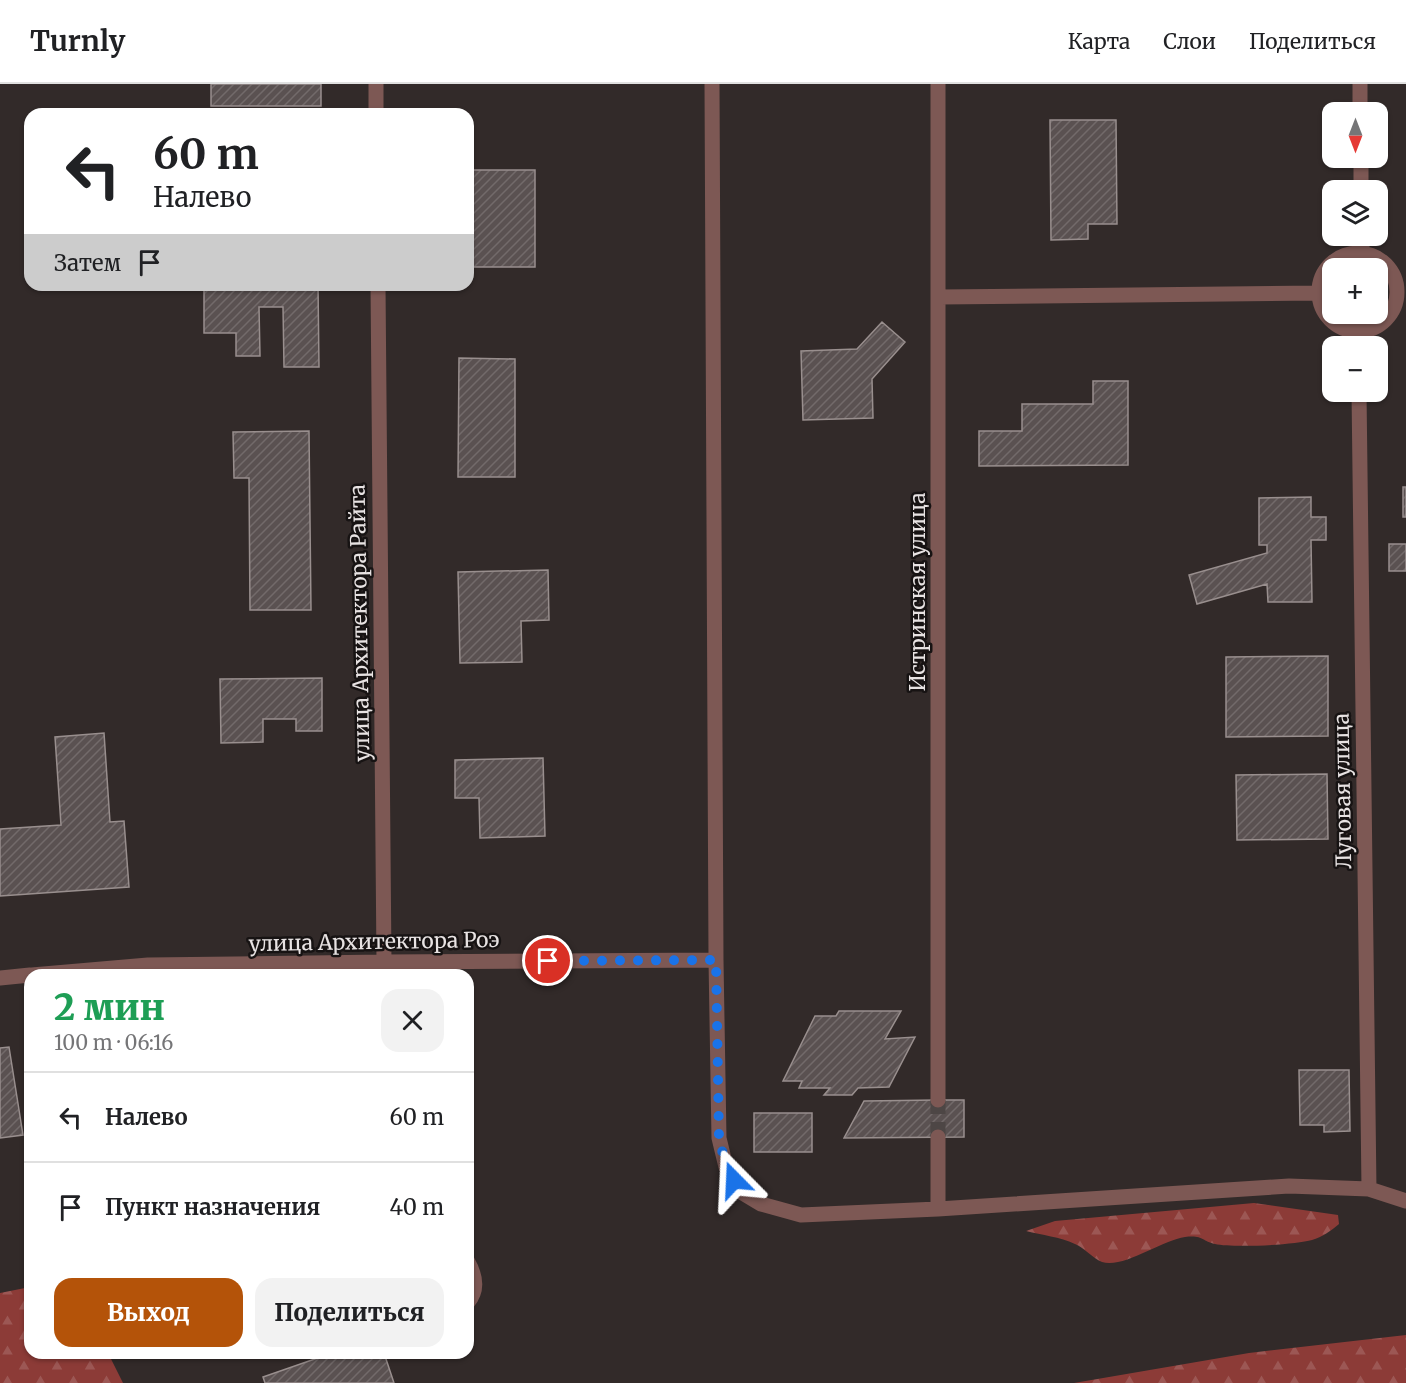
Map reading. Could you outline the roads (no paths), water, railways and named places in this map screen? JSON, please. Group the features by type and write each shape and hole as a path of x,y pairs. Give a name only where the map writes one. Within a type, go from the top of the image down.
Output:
{"street":[{"path":"376,84 376,108"},
{"path":"712,84 716,960 719,1138 726,1167 741,1192 761,1204 801,1215 938,1209 1289,1186 1369,1189 1406,1201"},
{"name":"Истринская улица","path":"938,84 938,1100"},
{"path":"1360,84 1360,102"},
{"path":"1362,246 1362,252"},
{"path":"1354,336 1323,313 1318,293 1324,271 1340,256 1362,252 1380,259 1394,273 1402,292 1393,312 1379,327 1364,336"},
{"name":"улица Архитектора Райта","path":"378,291 386,968"},
{"path":"939,297 1318,293"},
{"name":"Луговая улица","path":"1359,402 1369,1189"},
{"name":"улица Архитектора Роэ","path":"109,969 148,966 386,968 716,960"},
{"name":"улица Архитектора Роэ","path":"0,978 24,976"},
{"path":"938,1137 938,1209"}],"lane":[{"path":"474,1271 476,1274 474,1296"}],"tunnel":[{"path":"938,1100 938,1137"}]}
